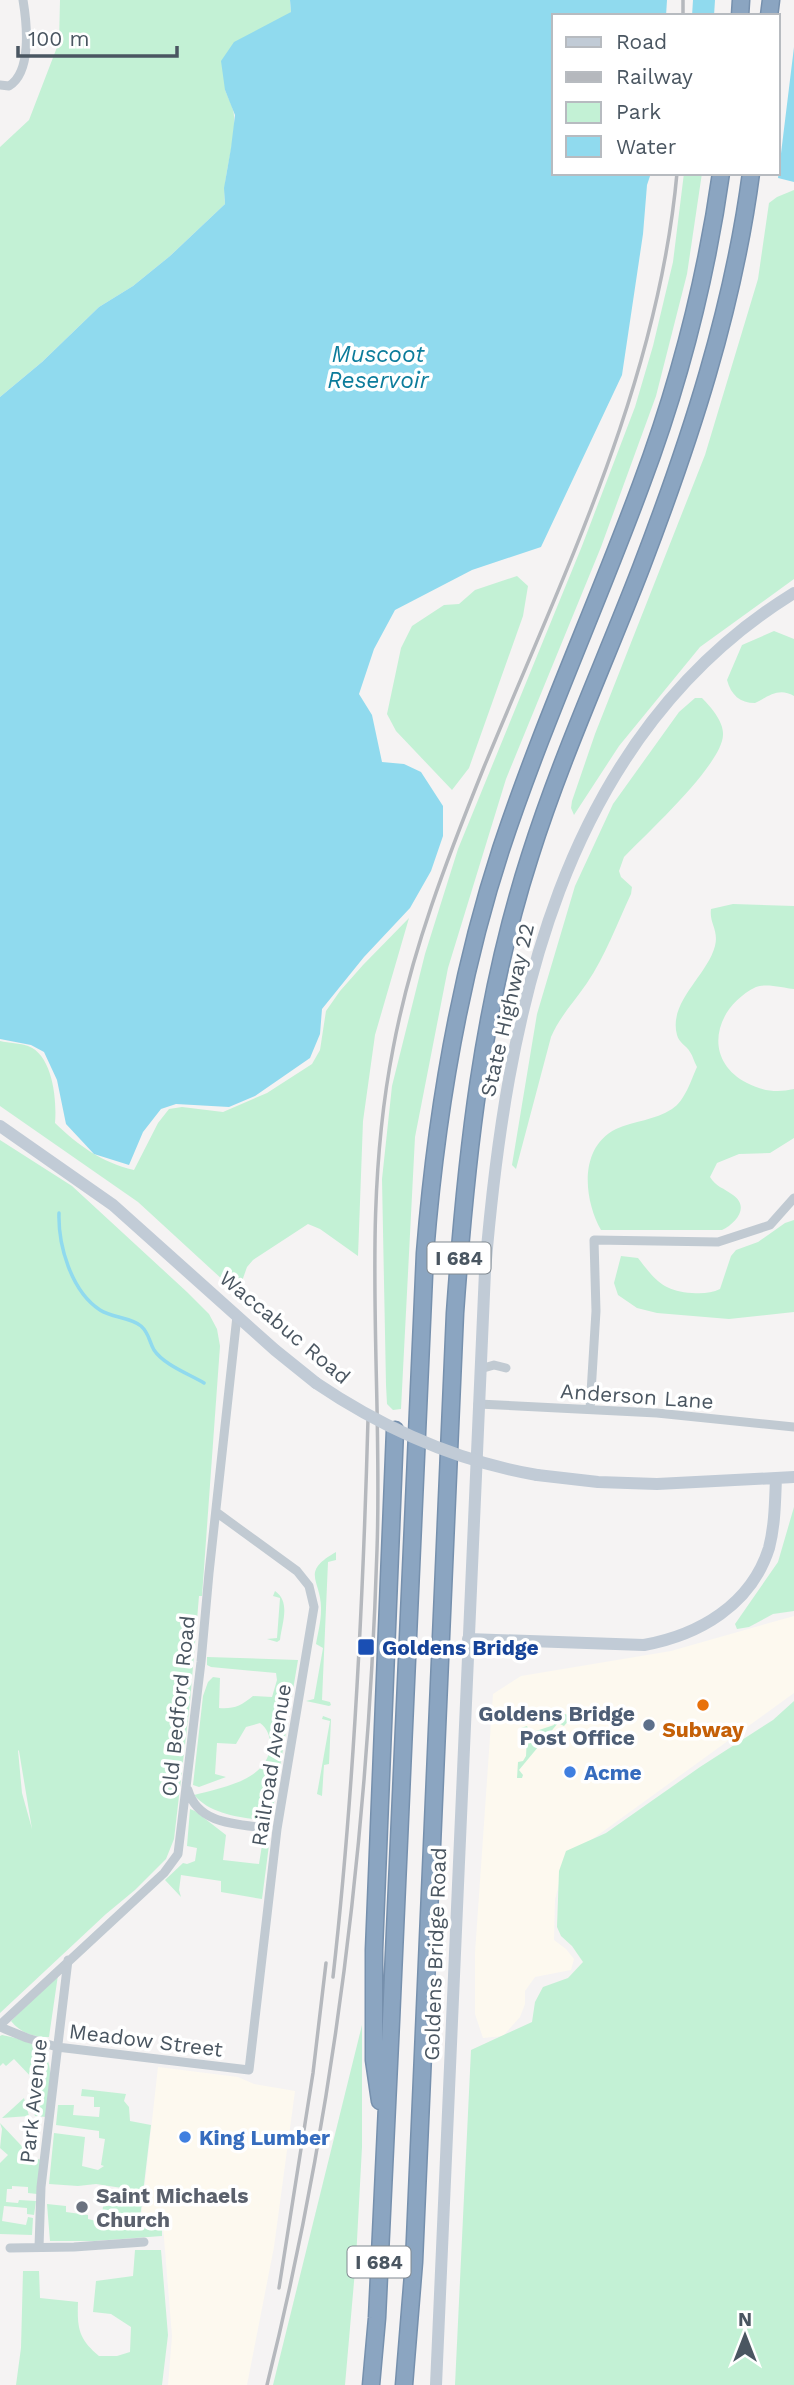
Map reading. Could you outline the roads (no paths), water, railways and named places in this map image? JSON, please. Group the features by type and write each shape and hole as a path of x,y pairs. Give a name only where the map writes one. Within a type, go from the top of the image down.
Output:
{"highway":[{"name":"I 684","path":"371,2385 377,2318 425,1253 444,1078 469,961 502,847 542,736 642,483 669,401 699,290 721,175"},
{"name":"I 684","path":"404,2385 418,2182 455,1313 477,1082 498,968 530,857 641,568 694,421 725,309 751,175"},
{"path":"385,2138 374,2060 374,1938 395,1430"}],"main road":[{"name":"State Highway 22","path":"473,1524 488,1225 509,1072 536,956 572,857 609,785 660,712 730,640 794,593"},
{"name":"Waccabuc Road","path":"0,1126 113,1205 316,1383 395,1430 453,1454 537,1475 637,1484 794,1477"},
{"path":"468,1639 643,1644 664,1641 703,1627 738,1598 762,1566 773,1527 776,1478"},
{"name":"Goldens Bridge Road","path":"436,2385 473,1524"}],"street":[{"path":"0,85 9,86 17,81 23,68 27,24 23,0"},
{"path":"590,1409 596,1311 594,1240 718,1242 770,1225 794,1198"},
{"name":"Old Bedford Road","path":"0,2026 163,1873 178,1854 237,1316"},
{"path":"480,1369 494,1365 506,1368"},
{"name":"Anderson Lane","path":"478,1404 680,1415 794,1427"},
{"name":"Railroad Avenue","path":"216,1512 297,1571 309,1586 314,1607 277,1829 249,2070"},
{"path":"186,1785 191,1802 207,1816 265,1828"},
{"name":"Park Avenue","path":"39,2247 41,2187 68,1960"},
{"name":"Meadow Street","path":"0,2026 57,2047 249,2070"},
{"path":"10,2248 74,2248 144,2242"}],"water":[{"name":"Muscoot Reservoir","path":"290,0 667,0 666,14 552,14 552,175 650,175 643,234 622,375 541,547 472,570 395,610 374,649 359,694 372,715 382,762 404,764 421,772 443,806 443,836 431,871 410,908 364,957 322,1009 320,1034 310,1058 255,1096 229,1107 176,1104 161,1109 143,1132 129,1165 94,1154 66,1124 57,1080 44,1052 31,1045 0,1039 0,397 42,362 99,307 133,286 170,256 225,204 224,188 235,115 225,90 221,61 234,42 291,12"},
{"path":"693,0 715,0 714,14 692,14"},
{"path":"794,47 794,182 778,178"}],"waterway":[{"path":"59,1213 61,1239 68,1266 90,1302 105,1313 141,1326 158,1355 170,1365 204,1383"}],"railway":[{"path":"683,0 683,14"},
{"path":"267,2385 312,2179 329,2075 344,1970 366,1761 377,1550 377,1174 393,1049 420,941 444,871 484,767 575,550 628,403 650,327 666,251 677,175"},
{"path":"333,1977 347,1838 356,1698 368,1419"},
{"path":"279,2288 313,2073 326,1963"}],"place":[{"name":"Goldens Bridge","path":"366,1647"},
{"name":"Subway","path":"703,1705"},
{"name":"Goldens Bridge Post Office","path":"649,1725"},
{"name":"Acme","path":"570,1772"},
{"name":"King Lumber","path":"185,2137"},
{"name":"Saint Michaels Church","path":"82,2207"}]}
